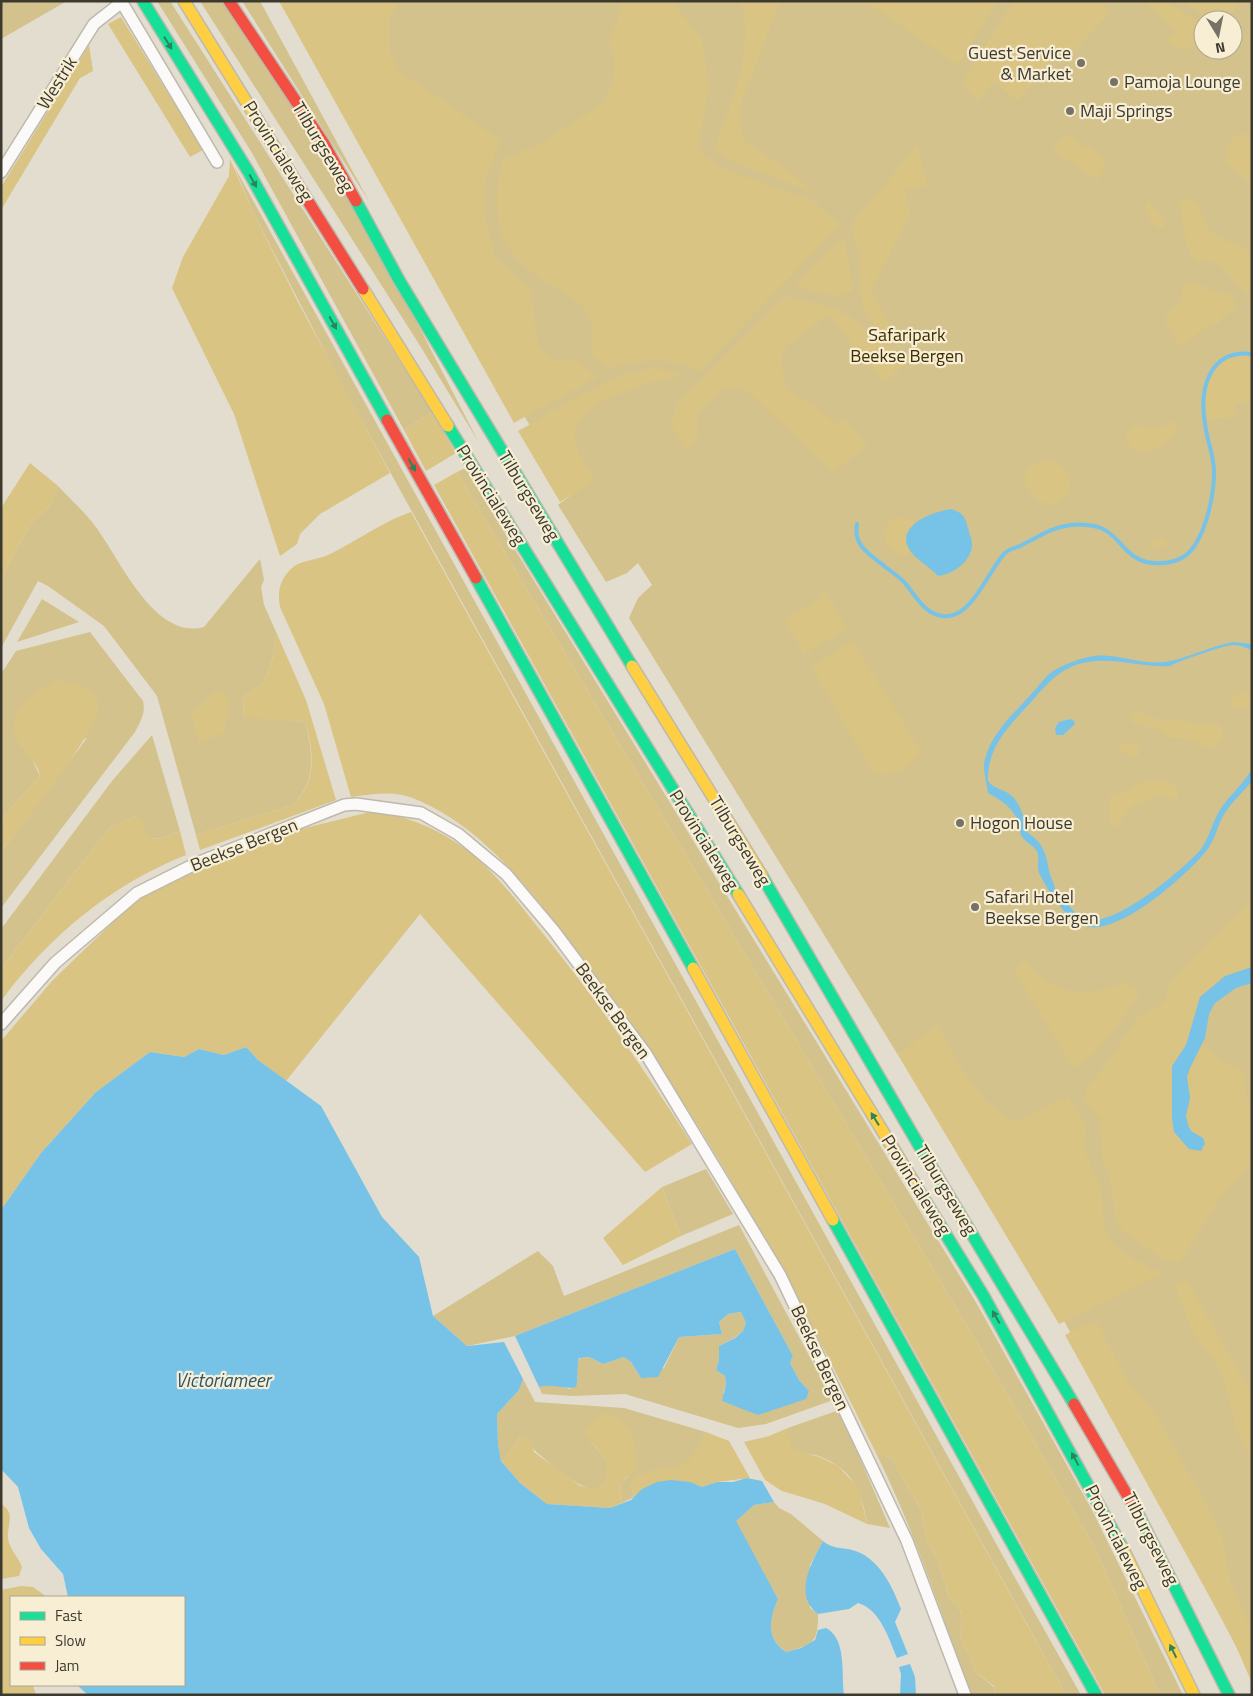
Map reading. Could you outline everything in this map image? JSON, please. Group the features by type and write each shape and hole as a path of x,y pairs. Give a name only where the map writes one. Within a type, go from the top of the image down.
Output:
{"main road":[{"name":"Provincialeweg","path":"143,1 253,180 1096,1695"},
{"name":"Provincialeweg","path":"184,1 672,787 983,1295 1108,1519 1194,1695"},
{"name":"Tilburgseweg","path":"229,1 323,142 399,280 598,611 724,812 931,1166 1126,1490 1229,1695"}],"street":[{"path":"122,2 218,162"},
{"name":"Westrik","path":"1,172 94,24 122,2"},
{"name":"Beekse Bergen","path":"1,1024 55,963 137,893 197,863 344,805 356,804 421,812 458,834 506,874 554,931 646,1054 780,1275 907,1541 965,1695"}],"green space":[{"path":"1,1 67,1 1,39"},
{"path":"157,1 170,1 432,412 404,430 252,153"},
{"path":"200,1 223,1 325,157 412,313 478,441 419,344"},
{"path":"242,1 260,1 370,203"},
{"name":"Safaripark Beekse Bergen","path":"279,1 1252,1 1252,1677 1057,1308 903,1051 898,1055 629,618 638,598 652,585 638,563 627,573 606,582 558,505 571,495"},
{"path":"234,166 1081,1695 1066,1695 342,385 254,214"},
{"path":"465,468 977,1304 1093,1512 1183,1695 1160,1695 1095,1548 994,1371 457,472"},
{"path":"58,486 91,521 127,575 154,609 169,621 186,628 204,627 260,559 264,580 261,587 264,605 277,634 272,660 263,684 244,696 243,716 305,722 310,745 311,766 306,786 301,796 293,805 196,835 157,696 104,626 48,586 38,581 1,648 1,579 30,524 49,506"},
{"path":"42,599 79,622 17,642"},
{"path":"90,632 143,701 142,717 135,732 1,908 1,852 87,738 32,759 40,776 1,819 1,674 16,651"},
{"path":"152,735 180,831 162,838 149,839 135,816 109,828 1,969 1,929 112,781"},
{"path":"706,1169 733,1214 681,1236 662,1187"},
{"path":"739,1225 833,1400 766,1424 738,1428 625,1394 573,1396 542,1394 539,1387 551,1384 570,1389 578,1378 576,1367 580,1358 589,1357 603,1364 624,1357 631,1362 641,1378 664,1368 679,1337 722,1334 719,1322 728,1314 741,1312 746,1323 743,1331 719,1346 719,1360 716,1370 725,1376 726,1384 723,1393 809,1391 799,1380 790,1363 793,1356 735,1249 515,1336 467,1346 433,1316 538,1251 553,1266 564,1296"},
{"path":"523,1379 535,1402 624,1408 706,1432 698,1450 687,1464 679,1467 659,1469 631,1486 634,1497 622,1503 620,1483 628,1477 589,1440 602,1455 607,1465 605,1484 594,1489 587,1488 567,1477 520,1437 501,1461 498,1444 497,1414 519,1390"},
{"path":"839,1410 890,1528 867,1524 859,1491 854,1482 840,1468 819,1456 796,1451 790,1445 788,1428"},
{"path":"875,1451 892,1459 921,1510 926,1538 939,1563 949,1598 960,1610 962,1621 960,1634 963,1645 971,1658 975,1672 994,1687 996,1695 971,1695 915,1541"},
{"path":"774,1502 779,1508 791,1514 823,1541 810,1565 810,1608 818,1614 815,1637 803,1647 786,1652 772,1635 771,1621 778,1599 735,1521 754,1505"}],"shaded area":[{"path":"279,1 399,1 389,20 389,49 399,71 500,140 485,180 484,213 495,257 531,291 538,347 555,361 578,360 597,377 514,423"},
{"path":"622,1 671,1 701,38 709,83 699,144 704,156 726,170 813,201 840,225 699,371 675,363 655,360 610,368 592,356 592,327 586,311 572,297 526,268 514,256 505,242 500,228 497,213 497,197 502,160 542,143 602,104 613,83 615,58 608,41 616,25"},
{"path":"741,1 780,1 741,103 740,126 743,140 781,165 815,193 729,160 714,150 734,96 743,58 745,20"},
{"path":"865,1 997,1 958,65"},
{"path":"1014,1 1102,1 1110,12 1074,51 1056,56 1017,101 994,81 978,101 964,86 965,77"},
{"path":"1144,1 1166,1 1193,18 1193,46 1185,49 1179,48 1166,41 1175,31"},
{"path":"1183,1 1241,1 1234,10 1196,10"},
{"path":"121,17 203,150 190,157 108,24"},
{"path":"89,45 93,71 80,78 1,210 1,187"},
{"path":"1069,133 1085,148 1089,145 1106,159 1104,169 1097,180 1052,150"},
{"path":"1243,134 1252,136 1252,185 1228,164 1227,149 1230,141"},
{"path":"917,146 927,185 905,190 910,213 871,290 889,324 885,335 874,325 864,309 860,288 860,254 850,226"},
{"path":"230,159 254,214 298,302 390,473 320,514 300,534 297,544 280,556 234,414 172,288 183,257 229,176"},
{"path":"1191,198 1198,205 1205,223 1215,235 1252,253 1252,292 1244,292 1223,268 1217,264 1197,260 1191,255 1186,243 1180,206 1182,201"},
{"path":"1147,202 1151,202 1163,218 1166,224 1161,228 1149,218"},
{"path":"844,237 852,291 836,297 795,286"},
{"path":"1192,281 1213,291 1230,294 1236,304 1235,309 1222,317 1219,323 1203,329 1184,345 1177,343 1164,320 1168,313 1179,304 1184,285"},
{"path":"785,296 833,308 851,317 880,342 912,359 884,382 828,315 786,346 781,359 786,389 816,406 836,425 843,419 867,445 834,472 745,389 721,390 697,413 697,439 686,451 671,423 677,404"},
{"path":"1228,353 1232,359 1252,356 1252,400 1236,404 1235,417 1207,419 1206,397 1209,382 1216,369 1221,365 1218,360"},
{"path":"653,368 679,372 680,375 616,395 586,414 578,425 575,439 577,449 595,480 560,502 518,431 567,403 619,377"},
{"path":"432,412 456,453 426,471 404,430"},
{"path":"1174,421 1177,422 1176,430 1172,437 1166,444 1158,448 1141,451 1133,448 1126,441 1127,433 1133,426 1155,427"},
{"path":"1043,460 1061,466 1068,475 1068,494 1056,503 1044,503 1039,500 1025,483 1024,478 1028,468"},
{"path":"30,463 58,486 49,506 30,524 1,579 1,508"},
{"path":"457,472 994,1371 1095,1548 1160,1695 1105,1695 434,485"},
{"path":"411,512 1066,1695 996,1695 994,1686 975,1672 960,1634 962,1621 960,1610 949,1598 939,1563 926,1538 921,1510 892,1459 875,1451 773,1254 698,1126 616,1002 555,922 521,881 483,842 439,811 400,794 351,797 324,704 280,607 279,591 285,576 296,565 328,555 390,521"},
{"path":"903,517 917,522 909,549 913,553 906,555 893,551 888,546 884,534 890,521"},
{"path":"1160,538 1167,541 1167,545 1153,549 1149,545 1152,540"},
{"path":"825,590 846,628 804,654 784,620 819,600"},
{"path":"277,634 306,700 336,800 200,850 196,835 293,805 301,796 310,776 310,745 305,722 243,717 244,696 263,684 272,660"},
{"path":"853,641 921,752 912,763 900,771 879,774 872,771 812,667"},
{"path":"55,680 80,685 91,691 98,702 97,714 89,731 59,777 1,852 1,819 40,776 35,764 21,746 15,734 14,724 16,715 28,699"},
{"path":"222,691 228,699 224,733 199,743 191,714 214,693"},
{"path":"1240,693 1251,695 1252,703 1236,710 1232,708 1231,698"},
{"path":"1139,712 1162,721 1187,721 1201,726 1215,722 1222,729 1223,740 1210,748 1187,738 1169,738 1159,730 1134,723 1131,720 1131,714"},
{"path":"1131,742 1139,747 1139,755 1132,756 1120,751 1119,748 1122,743"},
{"path":"1163,780 1176,787 1179,796 1177,799 1154,795 1146,801 1135,804 1127,811 1118,827 1110,824 1109,796 1123,792 1144,781"},
{"path":"374,811 407,819 438,832 470,853 492,873 562,957 601,1009 692,1144 645,1172 420,914 286,1081 258,1060 246,1047 224,1055 199,1049 184,1057 150,1052 96,1092 41,1153 1,1210 1,1041 52,981 139,897 201,867 297,830"},
{"path":"135,816 141,820 149,839 162,838 180,831 186,855 132,881 83,915 40,955 1,1001 1,969 109,828"},
{"path":"1252,902 1252,967 1225,976 1200,997 1186,1045 1172,1066 1172,1114 1177,1133 1189,1149 1203,1138 1191,1131 1186,1116 1190,1098 1187,1077 1202,1043 1222,1062 1238,1067 1244,1074 1246,1097 1252,1109 1252,1164 1220,1198 1180,1262 1164,1260 1123,1231 1115,1218 1110,1180 1102,1157 1100,1117 1089,1107 1084,1099 1088,1086 1108,1062 1139,1016 1158,1007 1166,999 1167,989 1181,970 1234,917"},
{"path":"1023,962 1028,962 1037,975 1066,991 1100,991 1125,983 1140,991 1139,995 1118,1025 1094,1053 1074,1068 1014,971"},
{"path":"937,1024 960,1066 978,1092 1000,1114 1014,1122 1069,1096 1087,1130 1084,1144 1100,1187 1105,1228 1108,1237 1112,1243 1125,1253 1163,1274 1059,1324 898,1055"},
{"path":"662,1187 681,1236 623,1265 603,1238"},
{"path":"1187,1281 1252,1394 1252,1458 1245,1448 1236,1426 1224,1379 1214,1360 1193,1331 1174,1284"},
{"path":"1097,1322 1127,1381 1150,1405 1203,1498 1222,1537 1229,1577 1252,1633 1252,1683 1233,1639 1065,1335 1078,1328"},
{"path":"602,1414 620,1420 631,1432 634,1439 637,1467 620,1484 622,1503 610,1508 547,1504 520,1483 502,1462 520,1437 529,1439 534,1452 580,1486 593,1489 605,1484 607,1468 603,1456 584,1433 595,1418"},
{"path":"788,1428 789,1444 796,1451 820,1457 838,1466 859,1488 867,1524 825,1504 782,1491 765,1480 744,1442 769,1436"},
{"path":"706,1432 729,1441 750,1478 717,1482 702,1487 675,1481 658,1483 634,1497 631,1486 633,1479 646,1472 675,1467 690,1459"},
{"path":"1,1504 9,1512 9,1543 22,1567 19,1576 1,1579"},
{"path":"21,1586 33,1587 46,1596 10,1596 10,1686 33,1686 36,1695 1,1695 1,1590"}],"water":[{"path":"951,509 961,514 964,518 972,547 964,563 949,573 938,576 909,549 906,540 907,533 912,526 927,516"},
{"path":"1234,642 1251,644 1252,650 1233,645 1201,654 1170,666 1115,661 1094,661 1075,665 1049,683 1001,737 991,757 988,781 993,786 1009,794 1018,803 1028,833 1037,841 1047,858 1055,889 1076,913 1084,919 1096,920 1112,916 1146,896 1179,870 1201,849 1221,808 1252,769 1252,781 1226,812 1207,850 1184,874 1153,900 1119,921 1103,926 1089,927 1081,924 1066,913 1048,888 1039,873 1037,851 1022,836 1017,818 1011,809 988,793 984,763 993,739 1047,676 1070,663 1093,656 1165,662"},
{"path":"1070,719 1075,724 1063,735 1056,735 1055,728 1059,722"},
{"path":"1252,967 1252,983 1236,988 1215,1003 1209,1014 1205,1038 1190,1068 1187,1077 1190,1098 1186,1116 1191,1131 1203,1138 1205,1143 1201,1151 1189,1149 1174,1132 1172,1118 1172,1066 1186,1045 1200,997 1225,976"},
{"name":"Victoriameer","path":"246,1047 258,1060 321,1106 382,1217 419,1257 433,1316 467,1346 504,1342 523,1379 519,1390 497,1414 498,1444 501,1461 520,1483 547,1504 610,1508 631,1500 642,1489 657,1482 671,1480 690,1482 702,1487 717,1482 733,1482 747,1478 762,1481 774,1502 754,1505 736,1521 778,1599 771,1622 772,1635 786,1652 801,1648 815,1640 818,1630 826,1628 833,1633 842,1657 844,1695 88,1695 78,1686 185,1686 185,1596 68,1596 63,1574 41,1549 29,1528 18,1487 1,1469 1,1210 41,1153 96,1092 150,1052 184,1057 199,1049 224,1055"},
{"path":"735,1249 793,1356 790,1363 799,1380 809,1391 806,1399 758,1415 722,1401 726,1384 725,1376 716,1370 719,1360 719,1346 735,1338 743,1331 746,1323 741,1312 728,1314 719,1322 722,1334 679,1337 658,1377 641,1378 631,1362 624,1357 603,1364 589,1357 579,1358 576,1387 539,1387 515,1336"},
{"path":"823,1541 833,1547 852,1550 861,1554 877,1566 889,1582 901,1609 895,1622 908,1654 897,1658 883,1626 866,1606 858,1603 849,1609 818,1614 811,1606 805,1588 810,1569"},
{"path":"910,1664 915,1677 916,1695 900,1695 901,1674 899,1667"}],"waterway":[{"path":"857,524 857,538 863,548 901,579 926,609 944,616 955,614 966,608 1007,551 1051,530 1064,526 1082,525 1101,528 1111,534 1130,554 1146,562 1167,563 1180,559 1192,549 1203,529 1214,482 1214,466 1204,411 1206,385 1210,374 1226,358 1237,354 1252,354"}],"traffic: fast":[{"path":"143,1 248,171 387,420"},
{"path":"356,201 399,280 632,666"},
{"path":"448,426 738,894"},
{"path":"476,578 693,968"},
{"path":"762,876 931,1166 1074,1404"},
{"path":"913,1181 983,1295 1122,1547"},
{"path":"833,1220 1096,1695"},
{"path":"1137,1512 1229,1695"}],"traffic: slow":[{"path":"184,1 296,182"},
{"path":"363,289 448,426"},
{"path":"632,666 762,876"},
{"path":"738,894 913,1181"},
{"path":"693,968 833,1220"},
{"path":"1122,1547 1194,1695"}],"traffic: jam":[{"path":"229,1 323,142 356,201"},
{"path":"296,182 363,289"},
{"path":"387,420 476,578"},
{"path":"1074,1404 1137,1512"}],"place":[{"name":"Guest Service & Market","path":"1081,63"},
{"name":"Pamoja Lounge","path":"1114,82"},
{"name":"Maji Springs","path":"1070,111"},
{"name":"Hogon House","path":"960,823"},
{"name":"Safari Hotel Beekse Bergen","path":"975,907"}]}
